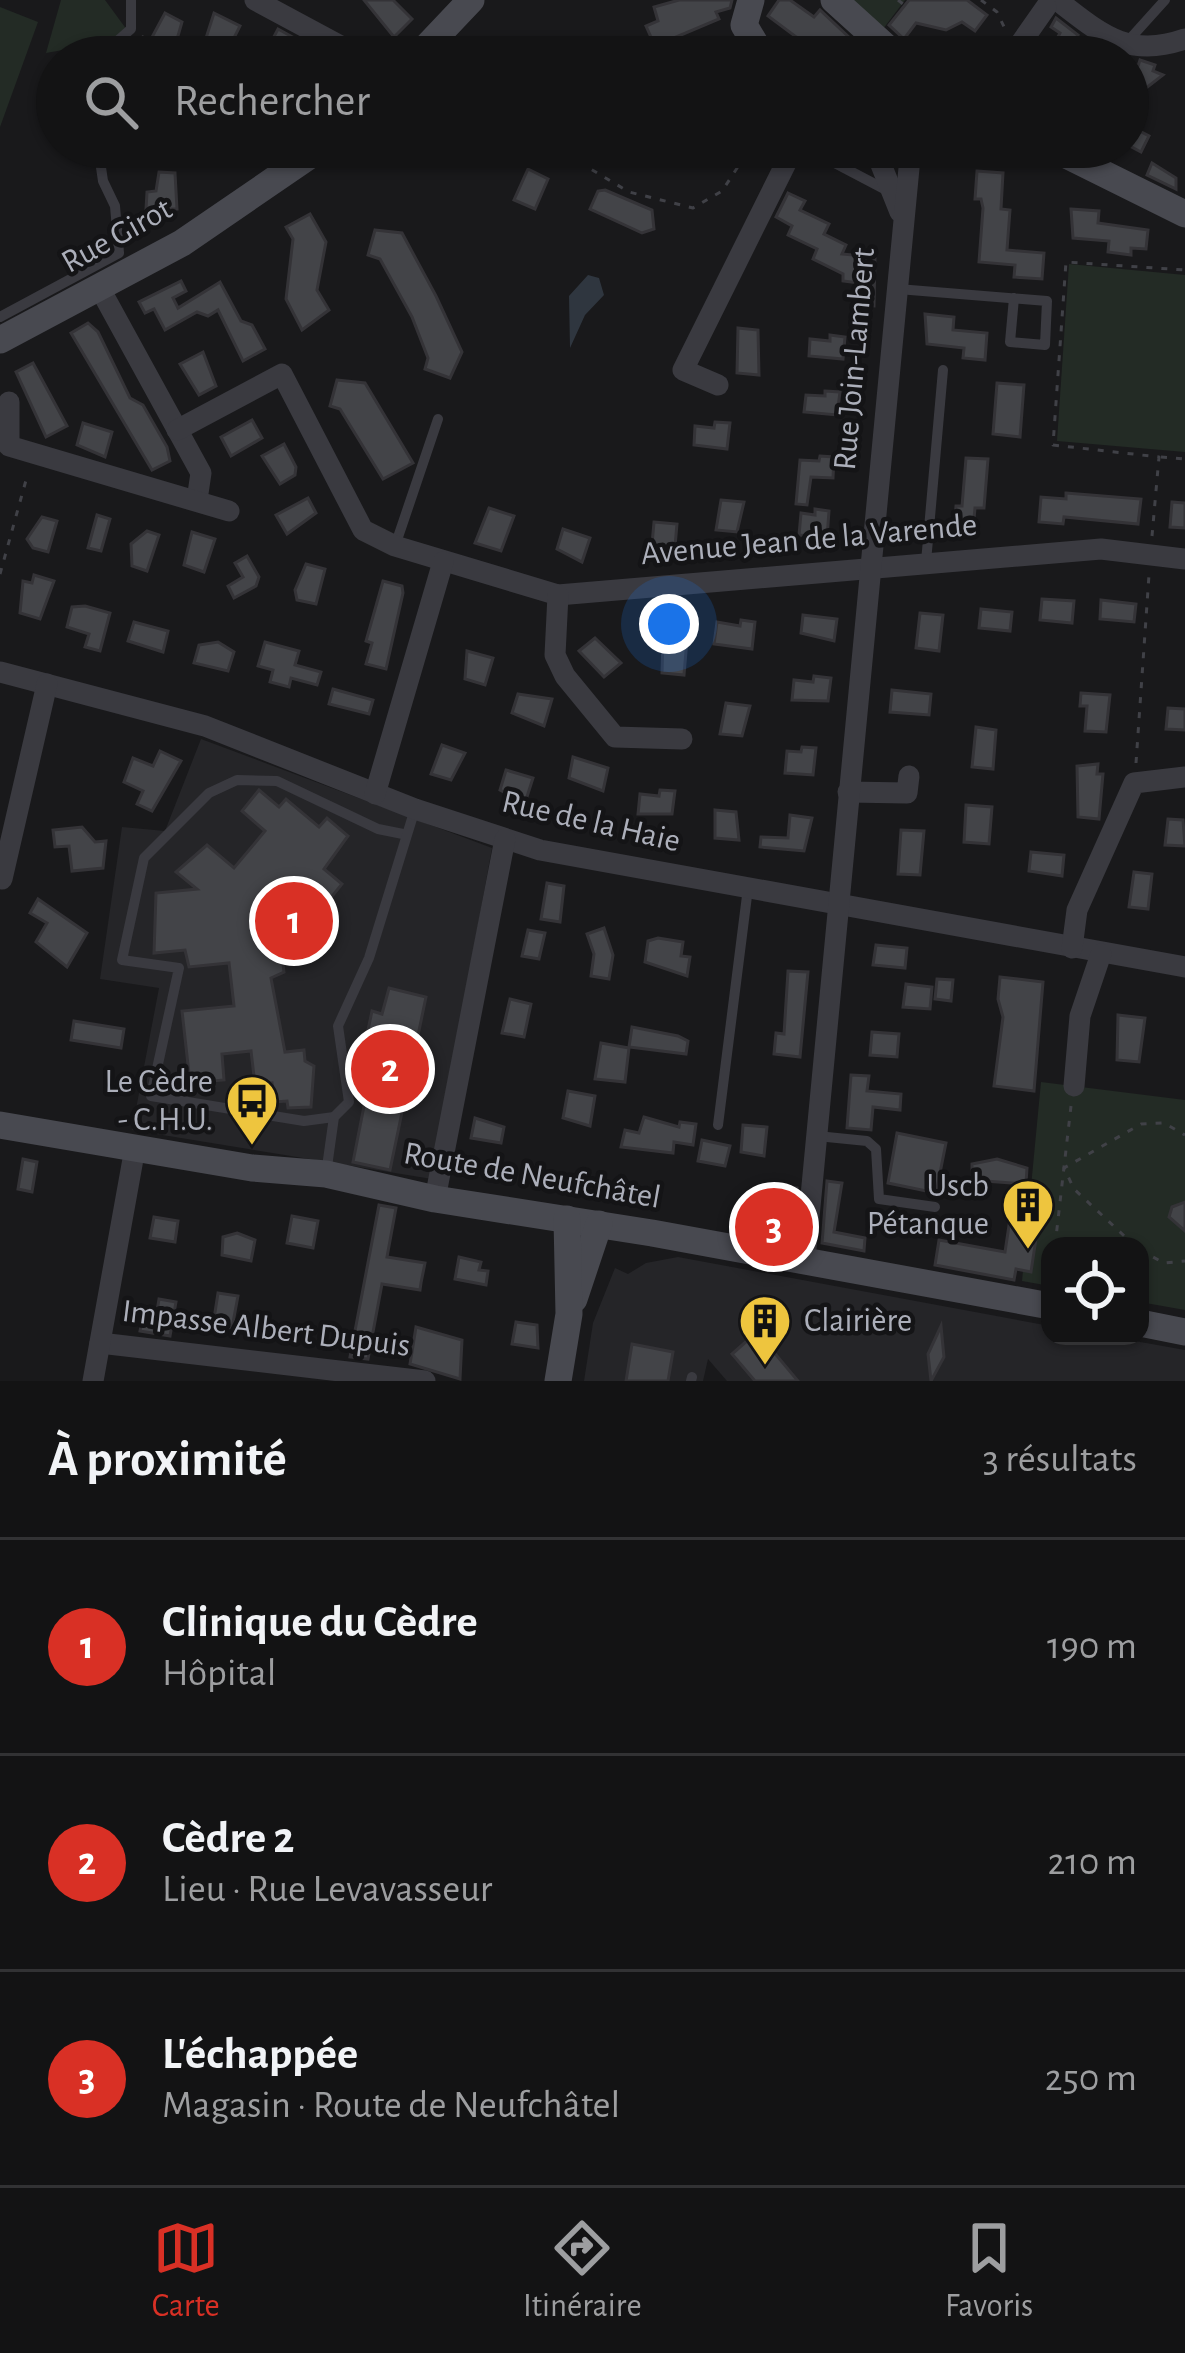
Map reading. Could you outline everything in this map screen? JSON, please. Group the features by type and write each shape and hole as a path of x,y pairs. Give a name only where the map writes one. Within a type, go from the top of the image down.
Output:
{"main road":[{"path":"437,36 471,0"},
{"path":"751,0 744,25 751,36"},
{"path":"834,0 874,36"},
{"name":"Rue Girot","path":"0,340 256,197 294,168"},
{"path":"1093,168 1185,214"},
{"name":"Route de Neufchâtel","path":"0,1125 326,1174 435,1199 805,1259 1041,1304"},
{"path":"558,1381 568,1314 567,1220"},
{"path":"568,1314 599,1224"},
{"path":"1149,1325 1185,1332"}],"street":[{"path":"255,0 323,36"},
{"path":"1026,36 1051,4 1105,36"},
{"path":"1149,48 1185,39"},
{"path":"718,385 683,370 793,168"},
{"path":"884,168 900,203"},
{"name":"Rue Join-Lambert","path":"805,1259 907,168"},
{"path":"99,286 201,473 196,500"},
{"path":"177,430 282,374 363,530 395,546"},
{"path":"9,402 10,446 229,511"},
{"name":"Avenue Jean de la Varende","path":"395,546 558,595 869,565 1101,549 1185,559"},
{"path":"375,794 443,562"},
{"path":"558,595 555,655 565,676 615,736 682,740"},
{"name":"Rue de la Haie","path":"0,672 205,726 375,794 540,850 1185,967"},
{"path":"2,878 47,684"},
{"path":"848,792 907,793 909,776"},
{"path":"1072,948 1077,910 1135,783 1185,777"},
{"path":"435,1199 505,838"},
{"path":"1073,1086 1080,1016 1101,954"},
{"path":"93,1381 135,1148"},
{"name":"Impasse Albert Dupuis","path":"100,1343 425,1381"}],"lane":[{"path":"123,36 131,29 131,0"},
{"path":"1132,36 1165,0"},
{"path":"0,317 119,253 115,206 101,168"},
{"path":"837,168 900,203"},
{"path":"895,289 1014,298 1047,301 1045,345 1010,341 1014,298"},
{"path":"926,562 943,370"},
{"path":"395,546 438,419"},
{"path":"334,1117 304,1121 151,1096 179,968 122,960 144,858 209,793 237,780 277,781 378,829 403,834"},
{"path":"326,1174 334,1117 349,1102 338,1026 369,958 403,834 416,808"},
{"path":"718,1125 748,888"},
{"path":"817,1136 867,1142 876,1149 879,1199 935,1207"}],"path":[{"path":"898,0 903,4 907,0"},
{"path":"981,0 1005,36"},
{"path":"588,168 629,192 693,208 708,204 737,168"},
{"path":"1185,270 1066,262 1053,445 1185,459"},
{"path":"0,574 34,454"},
{"path":"1135,783 1159,457"},
{"path":"1056,1237 1073,1086"},
{"path":"1064,1168 1141,1124 1164,1123 1185,1135"},
{"path":"1064,1168 1074,1189 1126,1237"},
{"path":"1149,1255 1164,1264 1185,1261"}],"shaded area":[{"path":"61,0 105,0 127,30 121,36 51,36"},
{"path":"850,0 905,0 880,33"},
{"path":"0,7 38,22 0,127"},
{"path":"1069,264 1185,275 1185,452 1057,441"},
{"path":"588,275 599,278 604,295 585,315 570,348 569,296"},
{"path":"201,739 492,848 432,1179 132,1130 159,988 100,979 122,827 165,831"},
{"path":"1041,1082 1185,1100 1185,1310 1149,1304 1149,1237 1041,1237 1041,1284 1022,1281"},
{"path":"678,1257 1041,1324 1041,1345 1149,1344 1185,1350 1185,1381 727,1381 708,1359 703,1381 584,1381 593,1323 615,1268 628,1274 646,1263"}],"building":[{"path":"364,0 393,0 412,19 393,36"},
{"path":"679,0 732,0 730,8 716,12 719,19 679,36 650,36 646,26 658,21 654,7"},
{"path":"779,0 790,0 814,17 820,10 848,36 795,36 768,16"},
{"path":"909,0 967,0 987,15 975,31 962,22 946,30 916,23 901,36 889,25"},
{"path":"165,13 182,22 178,36 153,36"},
{"path":"214,13 240,26 235,36 207,36"},
{"path":"1056,18 1078,35 1058,36 1051,27"},
{"path":"1149,63 1155,65 1153,71 1163,75 1149,86"},
{"path":"1152,163 1176,178 1176,189 1147,175"},
{"path":"528,169 548,179 535,209 514,200"},
{"path":"977,171 1003,173 1001,209 1010,210 1007,250 1044,253 1042,279 1014,277 1015,265 979,262 983,208 981,199 975,199"},
{"path":"159,172 175,173 177,209 146,209 147,192 156,191"},
{"path":"598,191 652,210 654,229 642,233 590,209"},
{"path":"788,193 805,201 800,210 829,224 824,234 846,245 842,254 875,257 874,306 857,305 859,283 843,281 843,274 813,259 817,249 788,235 792,226 776,217"},
{"path":"1071,209 1099,211 1098,223 1148,230 1146,249 1131,248 1131,255 1108,252 1109,241 1073,238"},
{"path":"310,214 326,242 317,290 329,310 302,330 286,299 293,239 286,227"},
{"path":"375,230 402,233 436,296 462,352 450,378 425,369 428,358 412,317 380,259 368,255"},
{"path":"181,281 186,291 173,298 178,308 220,282 241,321 252,325 265,349 243,361 218,310 208,316 197,312 165,330 154,309 145,313 139,302"},
{"path":"925,314 954,317 953,330 987,333 985,360 963,358 964,348 927,344"},
{"path":"88,323 98,332 130,398 143,405 170,461 152,470 71,333"},
{"path":"738,328 758,330 759,375 737,373"},
{"path":"830,335 845,337 843,359 809,356 810,339 830,341"},
{"path":"203,352 216,386 199,395 180,364"},
{"path":"33,363 67,426 46,437 16,372"},
{"path":"337,380 365,383 413,463 383,479 340,409 330,406"},
{"path":"997,383 1024,385 1020,437 993,434"},
{"path":"825,391 840,392 837,415 804,412 806,395 825,396"},
{"path":"252,420 262,438 231,456 221,437"},
{"path":"715,422 730,423 727,449 694,445 695,426 714,428"},
{"path":"83,423 112,432 105,457 77,445"},
{"path":"284,444 296,467 295,475 280,484 262,456"},
{"path":"820,456 834,457 833,478 811,477 807,505 796,504 800,460 819,461"},
{"path":"966,458 988,459 984,508 975,508 973,530 954,528 956,506 962,506"},
{"path":"1066,493 1141,499 1138,524 1064,517 1063,524 1039,522 1041,497 1066,499"},
{"path":"308,498 316,513 287,534 276,515"},
{"path":"721,500 744,502 737,532 716,530"},
{"path":"1172,502 1185,503 1185,528 1170,527"},
{"path":"489,508 514,516 501,551 475,543"},
{"path":"815,509 829,511 827,538 799,535 801,513 815,515"},
{"path":"97,515 110,519 101,551 88,548"},
{"path":"42,517 57,521 48,552 33,548 27,539"},
{"path":"654,522 677,524 674,558 651,555"},
{"path":"563,529 590,538 582,562 557,549"},
{"path":"147,531 159,535 147,571 132,566 131,544"},
{"path":"192,532 215,539 204,572 184,565"},
{"path":"247,556 259,577 256,586 234,598 228,586 243,577 235,563"},
{"path":"306,564 325,569 316,604 297,600 295,590"},
{"path":"34,575 54,581 40,619 20,613 23,581 32,583"},
{"path":"383,581 402,586 403,593 386,669 366,664 372,643 366,641"},
{"path":"1042,599 1074,601 1072,623 1040,620"},
{"path":"1101,600 1136,604 1134,622 1100,619"},
{"path":"72,607 110,613 100,651 85,647 89,634 67,627"},
{"path":"981,609 1012,612 1010,631 979,628"},
{"path":"920,613 943,615 939,651 916,648"},
{"path":"803,615 837,619 834,641 801,633"},
{"path":"741,620 755,622 752,649 714,644 717,622 740,626"},
{"path":"134,622 168,631 163,652 128,641"},
{"path":"595,638 621,663 604,677 579,651"},
{"path":"663,638 687,640 684,675 662,673"},
{"path":"218,642 234,652 228,671 194,663 199,645"},
{"path":"265,642 299,651 295,665 321,672 317,685 291,678 289,687 270,682 273,670 258,666"},
{"path":"467,651 493,658 485,685 465,679"},
{"path":"814,676 831,678 828,701 792,700 794,680 813,682"},
{"path":"333,689 373,700 369,714 329,704"},
{"path":"892,690 931,694 929,715 890,712"},
{"path":"1081,693 1110,695 1106,732 1085,731 1087,706 1080,706"},
{"path":"518,694 552,699 544,726 512,713"},
{"path":"726,703 750,706 742,736 720,734"},
{"path":"1168,708 1185,709 1185,730 1166,729"},
{"path":"976,727 996,730 993,769 972,767"},
{"path":"442,745 465,753 451,780 431,774"},
{"path":"802,747 816,748 813,775 785,773 787,751 801,752"},
{"path":"160,751 181,761 152,811 137,804 143,791 124,782 133,758 153,766"},
{"path":"573,757 608,768 603,791 569,778"},
{"path":"1098,764 1097,774 1103,774 1099,819 1078,817 1077,766"},
{"path":"506,770 533,778 525,803 500,790"},
{"path":"259,790 279,807 286,799 319,827 327,818 348,836 324,869 342,884 296,941 297,953 283,964 284,972 271,978 285,1052 304,1050 305,1061 314,1066 311,1107 288,1108 287,1101 274,1102 272,1083 255,1085 251,1051 222,1054 224,1080 190,1083 182,1011 234,1006 229,963 189,967 185,950 154,953 156,893 197,889 176,872 207,845 234,868 265,831 242,811"},
{"path":"660,790 675,791 672,814 638,814 640,794 659,796"},
{"path":"966,805 992,807 989,844 964,842"},
{"path":"715,810 736,812 739,840 715,838"},
{"path":"790,815 812,818 804,851 760,847 761,837 788,838"},
{"path":"1168,819 1183,820 1185,846 1165,845"},
{"path":"82,827 95,842 106,841 103,868 72,871 69,846 55,847 53,830"},
{"path":"901,830 924,831 920,875 898,874"},
{"path":"1031,852 1064,855 1062,876 1029,871"},
{"path":"1134,872 1152,874 1148,909 1129,907"},
{"path":"547,883 564,886 560,922 541,919"},
{"path":"38,899 87,933 67,967 36,942 47,923 30,913"},
{"path":"604,928 613,955 609,979 591,976 594,954 587,934"},
{"path":"528,930 545,933 539,959 522,956"},
{"path":"648,941 683,942 681,956 690,957 687,976 645,962"},
{"path":"876,945 907,948 905,968 873,965"},
{"path":"788,971 808,972 800,1057 774,1054 776,1033 784,1034"},
{"path":"1000,977 1043,982 1034,1091 994,1086 1003,1017 998,999"},
{"path":"937,979 953,980 951,1001 935,999"},
{"path":"906,984 932,987 930,1009 903,1007"},
{"path":"389,988 426,997 390,1170 353,1162 376,1045 365,1044 372,1011 382,1014"},
{"path":"510,999 531,1004 524,1037 502,1033"},
{"path":"1118,1015 1145,1018 1139,1062 1117,1060"},
{"path":"74,1021 124,1029 121,1048 71,1040"},
{"path":"632,1027 688,1041 686,1054 629,1047"},
{"path":"872,1032 899,1034 897,1057 870,1055"},
{"path":"601,1043 629,1048 625,1082 595,1079"},
{"path":"851,1075 869,1076 867,1091 901,1094 900,1110 873,1107 871,1130 847,1128"},
{"path":"568,1091 595,1096 590,1126 563,1118"},
{"path":"644,1117 679,1127 680,1122 696,1124 693,1145 674,1142 673,1153 621,1147 625,1130 639,1133"},
{"path":"475,1118 504,1127 501,1143 471,1138"},
{"path":"743,1125 767,1127 764,1156 741,1152"},
{"path":"897,1133 946,1143 936,1193 888,1183"},
{"path":"702,1140 730,1146 725,1166 698,1161"},
{"path":"23,1159 37,1162 32,1192 18,1189"},
{"path":"997,1159 1027,1168 1026,1184 972,1180 972,1164"},
{"path":"827,1181 842,1183 834,1232 865,1238 864,1251 822,1243"},
{"path":"776,1185 797,1188 792,1238 762,1233"},
{"path":"1014,1192 1027,1194 1022,1229 1037,1232 1031,1272 1016,1269 1014,1280 935,1265 939,1240 1005,1252"},
{"path":"1185,1202 1185,1231 1169,1217 1172,1207"},
{"path":"379,1205 396,1208 387,1257 425,1263 420,1290 382,1284 368,1359 350,1357"},
{"path":"292,1216 318,1221 313,1248 287,1243"},
{"path":"154,1217 178,1221 175,1242 150,1238"},
{"path":"237,1233 255,1240 251,1261 222,1255 223,1237"},
{"path":"459,1257 481,1262 479,1270 488,1271 486,1285 455,1279"},
{"path":"218,1293 238,1296 232,1328 213,1325"},
{"path":"159,1299 176,1302 170,1336 140,1331 143,1315 156,1317"},
{"path":"516,1322 537,1325 538,1348 512,1344"},
{"path":"941,1326 944,1357 931,1381 928,1354"},
{"path":"416,1327 462,1340 460,1379 410,1364"},
{"name":"Clairière","path":"757,1332 798,1381 755,1381 732,1354"},
{"path":"632,1344 673,1352 668,1381 626,1381"}],"place":[{"name":"Clinique du Cèdre","path":"294,921"},
{"name":"Cèdre 2","path":"390,1069"},
{"name":"Le Cèdre - C.H.U.","path":"252,1147"},
{"name":"L'échappée","path":"774,1227"},
{"name":"Uscb Pétanque","path":"1028,1251"},
{"name":"Clairière","path":"765,1367"}]}
